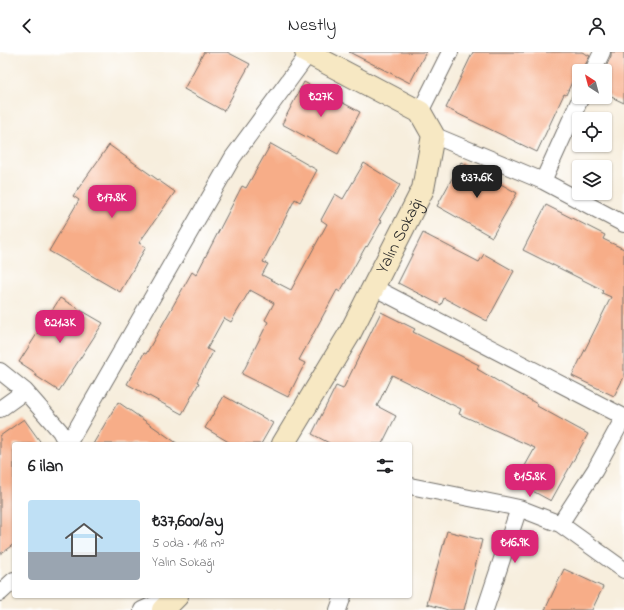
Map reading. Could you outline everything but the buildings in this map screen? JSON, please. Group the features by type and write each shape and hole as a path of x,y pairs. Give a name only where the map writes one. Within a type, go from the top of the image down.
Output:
{"street":[{"path":"420,112 450,52"},
{"path":"596,64 602,52"},
{"path":"69,442 233,157 307,53 420,112 434,135 543,181 624,224"},
{"path":"543,181 578,104"},
{"name":"Yalın Sokağı","path":"284,442 350,334 424,189 434,135"},
{"path":"373,287 624,417 595,470 560,524"},
{"path":"0,371 25,391 60,431 67,442"},
{"path":"0,409 25,391"},
{"path":"412,486 519,508 560,524 624,570"},
{"path":"485,610 519,508"},
{"path":"0,593 12,582"},
{"path":"142,610 169,598"},
{"path":"163,610 175,598"},
{"path":"338,610 342,598"}]}
